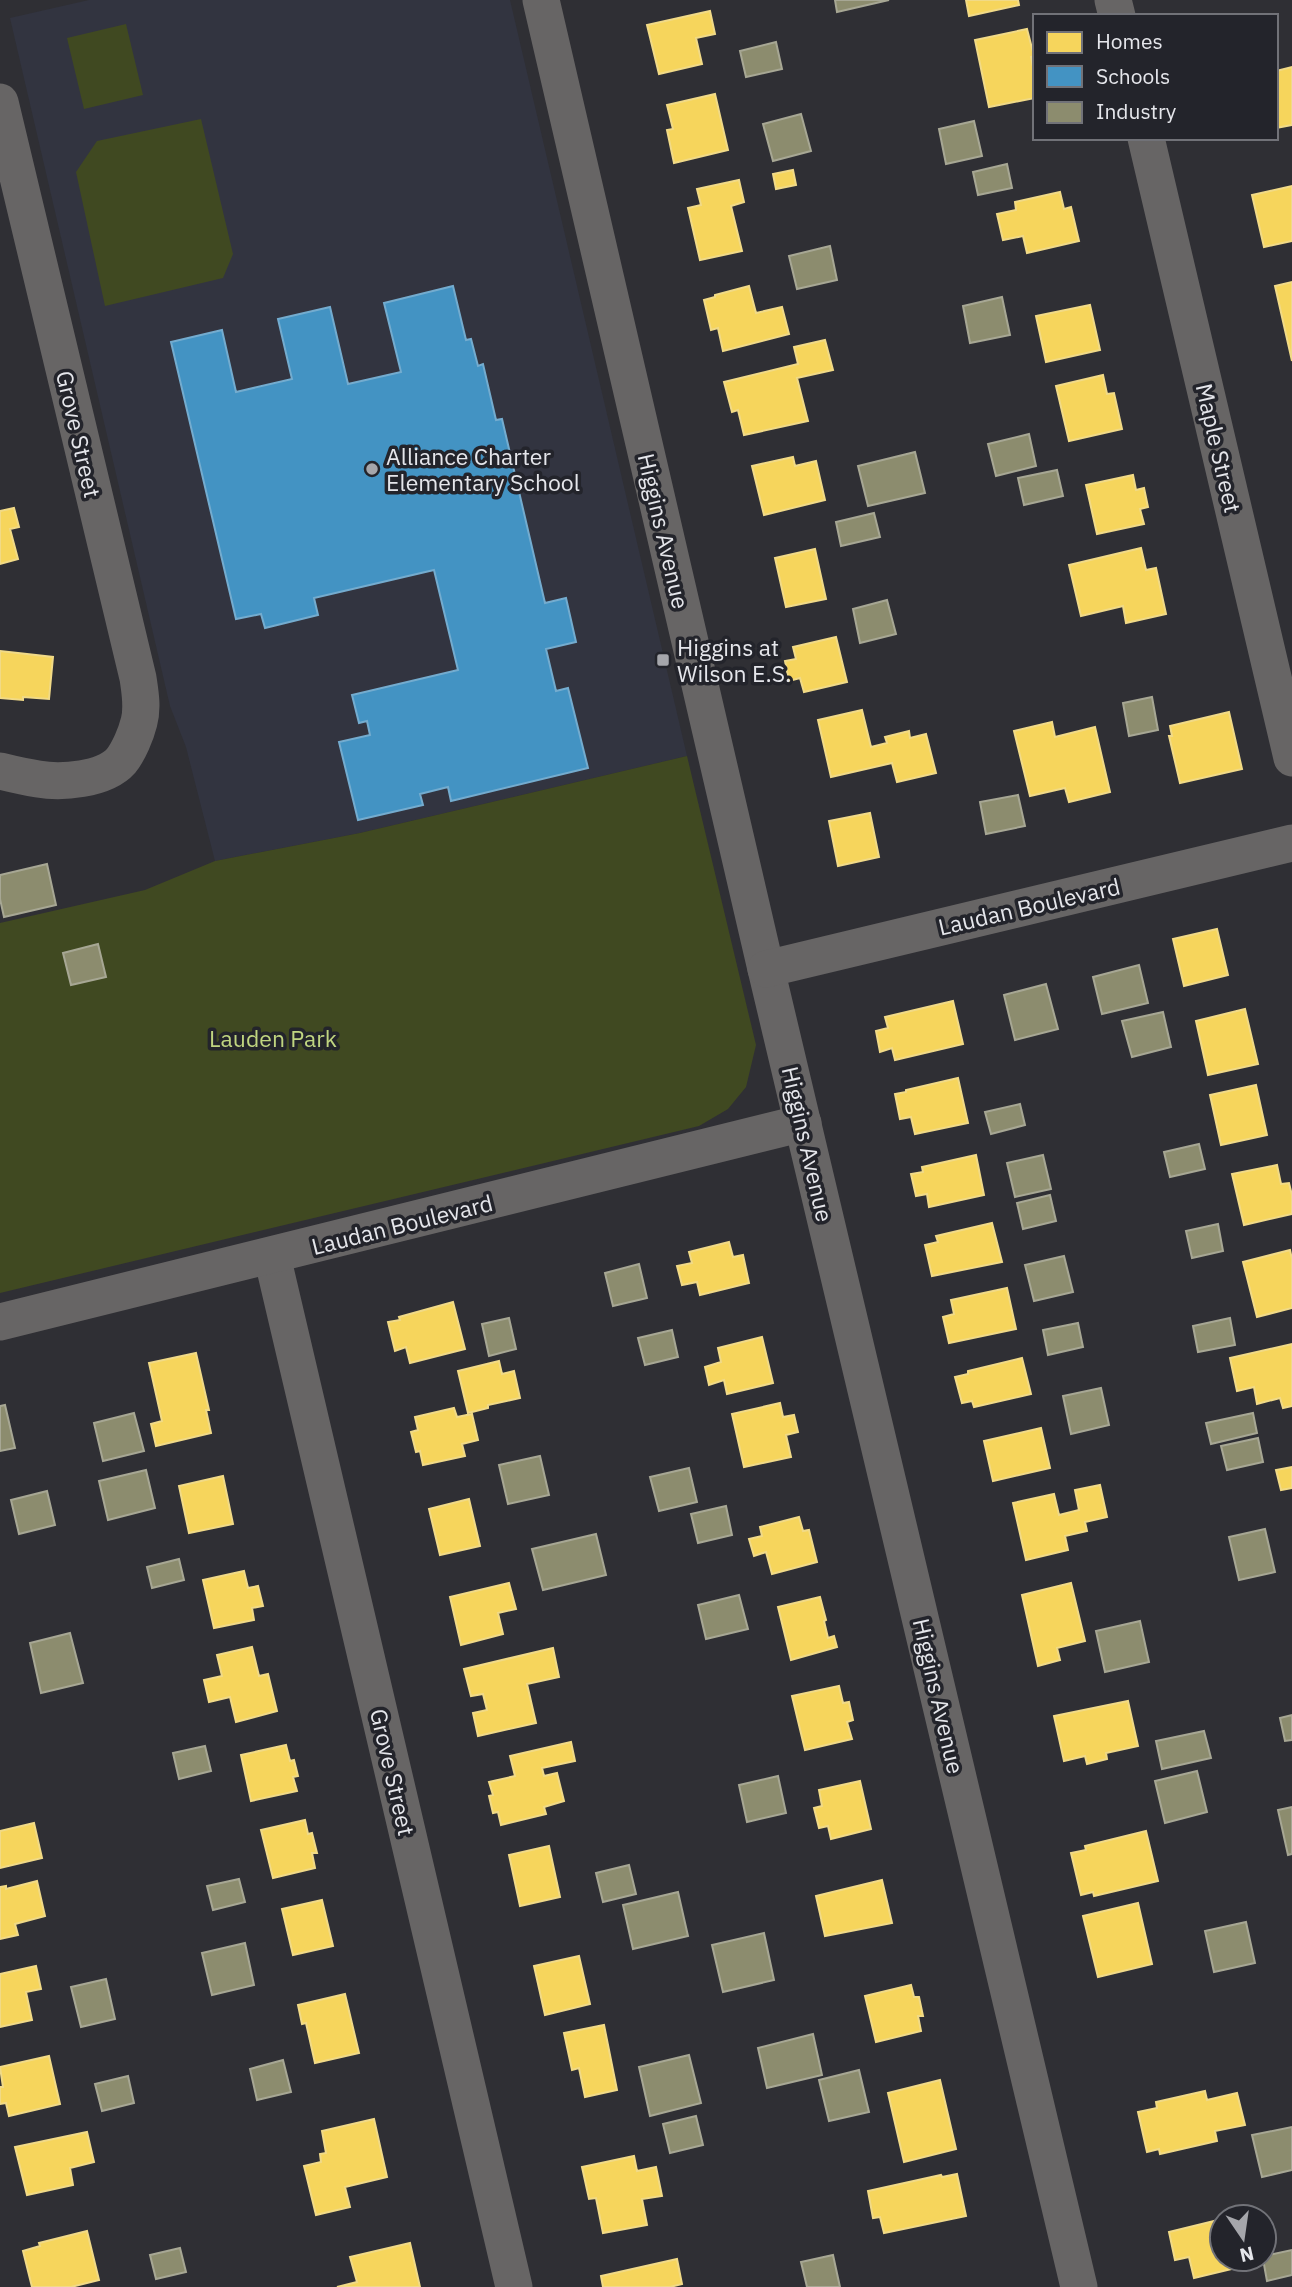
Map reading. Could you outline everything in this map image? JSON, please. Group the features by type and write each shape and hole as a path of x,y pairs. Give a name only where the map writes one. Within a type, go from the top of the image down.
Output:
{"street":[{"name":"Higgins Avenue","path":"541,0 766,969 1079,2287"},
{"name":"Grove Street","path":"0,103 138,678 141,702 139,721 132,742 120,762 99,774 82,779 40,780 0,771"},
{"name":"Maple Street","path":"1146,140 1292,758"},
{"name":"Laudan Boulevard","path":"766,969 1292,843"},
{"name":"Laudan Boulevard","path":"0,1322 803,1123"},
{"name":"Grove Street","path":"272,1256 514,2287"}],"shaded area":[{"path":"89,0 510,0 687,756 360,833 215,861 186,747 170,706 10,18"}],"green space":[{"path":"126,24 143,95 84,109 67,38"},
{"path":"201,119 233,254 223,278 105,306 76,172 97,141"},
{"name":"Lauden Park","path":"687,756 756,1045 746,1087 728,1109 699,1126 0,1293 0,923 145,890 215,861 360,833"}],"building: Homes":[{"path":"966,0 1018,0 1019,5 969,16"},
{"path":"710,11 715,34 696,38 702,64 659,74 647,25"},
{"path":"1027,29 1033,52 1033,98 989,107 975,40"},
{"path":"1292,67 1292,125 1278,128 1278,70"},
{"path":"715,94 728,150 674,163 667,130 673,129 667,105"},
{"path":"793,170 796,185 776,189 773,174"},
{"path":"739,180 744,202 731,206 742,251 700,260 688,208 701,205 697,189"},
{"path":"1292,186 1292,241 1264,247 1252,195"},
{"path":"1060,192 1064,209 1071,207 1079,241 1027,253 1023,236 1003,240 997,214 1016,210 1015,202"},
{"path":"1292,282 1292,361 1275,286"},
{"path":"749,286 756,313 782,307 789,334 723,351 718,328 711,330 704,300"},
{"path":"1090,305 1100,350 1046,362 1036,316"},
{"path":"825,340 833,370 797,378 808,421 744,435 738,410 732,412 724,382 798,364 794,347"},
{"path":"1103,375 1107,394 1114,393 1122,429 1069,441 1056,386"},
{"path":"793,457 795,466 816,461 825,500 764,515 752,466"},
{"path":"1133,475 1136,490 1144,488 1148,507 1140,509 1144,524 1097,534 1086,485"},
{"path":"14,508 19,527 10,529 18,559 0,564 0,511"},
{"path":"1141,548 1146,570 1156,568 1166,614 1126,623 1123,606 1081,616 1069,565"},
{"path":"815,549 826,599 786,607 775,558"},
{"path":"836,637 847,682 804,692 800,678 789,681 785,661 796,659 793,647"},
{"path":"0,651 53,657 49,699 0,698"},
{"path":"862,710 871,747 887,743 885,737 909,731 910,738 926,734 936,773 897,782 892,763 831,777 818,720"},
{"path":"1229,712 1242,769 1180,783 1169,736 1172,736 1170,726"},
{"path":"1052,722 1055,737 1095,727 1110,792 1069,802 1065,788 1030,796 1014,731"},
{"path":"870,813 879,857 838,866 829,821"},
{"path":"1217,929 1228,975 1184,986 1173,939"},
{"path":"953,1001 963,1044 895,1060 892,1048 880,1052 876,1031 888,1028 885,1017"},
{"path":"1245,1009 1258,1064 1208,1075 1196,1021"},
{"path":"958,1078 968,1123 915,1134 911,1117 900,1119 895,1094"},
{"path":"1256,1085 1267,1135 1221,1145 1210,1095"},
{"path":"976,1155 984,1195 929,1207 927,1194 916,1196 911,1174 923,1172 922,1167"},
{"path":"1277,1165 1281,1184 1289,1183 1292,1214 1244,1225 1232,1174"},
{"path":"992,1223 1002,1262 932,1276 925,1245 938,1242 936,1236"},
{"path":"729,1242 733,1257 743,1255 749,1283 700,1295 697,1282 682,1285 677,1266 692,1263 689,1252"},
{"path":"1290,1250 1292,1308 1257,1317 1243,1262"},
{"path":"1007,1288 1016,1329 949,1343 943,1317 954,1314 951,1300"},
{"path":"453,1302 465,1349 410,1363 406,1347 395,1351 388,1322"},
{"path":"762,1337 773,1383 727,1394 724,1380 709,1385 705,1367 721,1362 718,1348"},
{"path":"1292,1344 1292,1406 1283,1408 1280,1398 1257,1404 1254,1387 1237,1391 1230,1358"},
{"path":"196,1353 209,1410 206,1410 211,1433 156,1446 151,1424 162,1421 149,1363"},
{"path":"1022,1358 1031,1394 974,1407 972,1401 962,1403 955,1377 968,1374 968,1371"},
{"path":"499,1361 502,1374 514,1371 520,1398 488,1405 488,1408 468,1413 458,1371"},
{"path":"780,1403 783,1417 794,1415 798,1432 786,1435 791,1457 744,1467 732,1414"},
{"path":"454,1408 457,1417 472,1414 478,1440 462,1444 465,1456 423,1465 420,1451 416,1452 411,1432 418,1430 415,1417"},
{"path":"1041,1428 1050,1468 993,1481 984,1441"},
{"path":"1292,1467 1292,1488 1281,1490 1276,1470"},
{"path":"223,1476 233,1524 189,1533 179,1486"},
{"path":"1100,1485 1107,1517 1085,1522 1087,1531 1065,1536 1068,1550 1026,1560 1013,1503 1054,1494 1059,1515 1079,1510 1075,1490"},
{"path":"469,1499 480,1546 440,1555 429,1509"},
{"path":"799,1517 803,1531 809,1530 817,1562 772,1574 766,1552 754,1556 749,1539 762,1536 760,1527"},
{"path":"244,1571 248,1588 258,1586 263,1606 252,1608 254,1620 214,1628 203,1580"},
{"path":"509,1583 516,1609 498,1613 503,1634 461,1645 450,1597"},
{"path":"1071,1583 1085,1641 1057,1648 1060,1660 1038,1666 1022,1595"},
{"path":"820,1597 828,1638 834,1636 837,1647 791,1660 778,1607"},
{"path":"252,1647 259,1676 268,1674 277,1711 236,1722 230,1697 209,1702 204,1680 222,1676 217,1655"},
{"path":"553,1648 559,1677 527,1684 536,1723 478,1736 473,1713 487,1710 483,1694 471,1696 464,1669"},
{"path":"839,1686 843,1703 849,1702 853,1720 847,1722 852,1739 805,1750 792,1696"},
{"path":"1128,1701 1138,1746 1106,1753 1107,1759 1087,1764 1085,1756 1064,1761 1054,1716"},
{"path":"571,1742 575,1761 542,1768 544,1776 557,1773 564,1801 544,1807 546,1814 501,1825 498,1812 493,1813 489,1796 493,1795 489,1782 515,1776 510,1756"},
{"path":"286,1745 298,1776 293,1777 297,1791 251,1801 241,1755"},
{"path":"860,1781 871,1829 831,1839 828,1826 819,1828 814,1808 822,1806 819,1790"},
{"path":"305,1820 308,1834 312,1833 317,1853 312,1853 315,1868 273,1878 261,1830"},
{"path":"34,1823 42,1858 0,1868 0,1831"},
{"path":"1146,1831 1158,1881 1094,1896 1093,1892 1081,1895 1071,1853 1086,1850 1085,1846"},
{"path":"549,1846 560,1897 520,1906 509,1855"},
{"path":"882,1880 892,1923 825,1936 816,1896"},
{"path":"37,1881 45,1916 15,1924 18,1935 0,1939 0,1887 6,1886 6,1889"},
{"path":"322,1900 333,1946 293,1955 282,1909"},
{"path":"1138,1903 1152,1964 1098,1977 1083,1916"},
{"path":"579,1956 590,2004 545,2015 534,1966"},
{"path":"36,1966 41,1989 26,1992 32,2020 0,2027 0,1974"},
{"path":"911,1985 914,1997 919,1997 923,2016 918,2016 921,2031 876,2042 865,1996"},
{"path":"345,1994 359,2053 315,2063 306,2023 302,2024 298,2005"},
{"path":"604,2025 617,2090 585,2097 579,2068 572,2070 564,2033"},
{"path":"49,2056 60,2104 9,2116 6,2103 0,2104 0,2087 3,2087 0,2067"},
{"path":"940,2080 956,2149 904,2162 888,2093"},
{"path":"1205,2091 1207,2100 1237,2093 1245,2125 1215,2131 1217,2141 1160,2154 1159,2149 1147,2152 1138,2112 1157,2108 1156,2102"},
{"path":"374,2119 387,2177 345,2187 350,2207 316,2215 304,2166 321,2162 320,2154 326,2153 322,2131"},
{"path":"87,2132 94,2162 70,2168 73,2185 27,2195 15,2147"},
{"path":"634,2156 637,2171 656,2167 662,2196 642,2199 647,2225 603,2233 596,2198 589,2199 582,2167"},
{"path":"957,2174 966,2216 884,2233 880,2217 873,2218 868,2191"},
{"path":"1208,2222 1208,2273 1215,2273 1194,2278 1189,2257 1175,2260 1169,2232"},
{"path":"87,2231 99,2280 71,2287 32,2287 23,2251 40,2246 39,2243"},
{"path":"410,2243 420,2287 337,2287 357,2282 350,2257"},
{"path":"677,2259 682,2284 670,2287 603,2287 601,2276"}],"building: Schools":[{"path":"453,286 466,340 471,339 478,366 483,364 496,420 502,419 545,603 566,598 576,642 546,649 556,691 568,688 588,768 451,801 448,787 420,794 423,805 358,820 339,742 370,735 367,721 359,723 352,695 458,670 434,570 314,598 318,615 265,628 261,614 236,619 171,342 222,330 236,392 292,379 278,319 330,307 348,384 401,372 384,303"}],"building: Industry":[{"path":"835,0 889,0 837,12"},
{"path":"776,42 782,69 746,77 740,51"},
{"path":"801,114 811,151 773,161 763,124"},
{"path":"974,121 982,156 946,164 939,129"},
{"path":"1007,164 1012,188 978,195 973,172"},
{"path":"830,246 837,280 797,289 789,256"},
{"path":"1002,297 1010,335 970,343 963,306"},
{"path":"1029,434 1036,466 996,476 988,444"},
{"path":"915,452 925,493 868,506 858,466"},
{"path":"1057,470 1063,496 1024,505 1018,478"},
{"path":"874,513 880,537 841,546 836,522"},
{"path":"887,600 896,634 860,643 853,609"},
{"path":"1152,697 1158,730 1129,736 1123,703"},
{"path":"1018,795 1025,826 986,834 980,802"},
{"path":"47,864 56,905 4,917 0,899 0,875"},
{"path":"98,944 106,977 71,985 63,953"},
{"path":"1139,965 1148,1003 1102,1014 1093,977"},
{"path":"1046,984 1058,1029 1015,1040 1004,995"},
{"path":"1163,1012 1171,1047 1132,1057 1122,1021"},
{"path":"1020,1104 1025,1125 991,1134 985,1112"},
{"path":"1199,1144 1205,1169 1170,1177 1164,1152"},
{"path":"1043,1155 1051,1189 1015,1197 1007,1163"},
{"path":"1050,1195 1056,1221 1023,1229 1017,1203"},
{"path":"1218,1224 1223,1251 1192,1258 1186,1231"},
{"path":"1064,1256 1073,1292 1034,1301 1025,1265"},
{"path":"639,1264 647,1298 613,1306 605,1273"},
{"path":"509,1318 516,1349 489,1356 482,1324"},
{"path":"1230,1318 1235,1345 1198,1352 1193,1326"},
{"path":"1078,1323 1083,1347 1048,1355 1043,1330"},
{"path":"672,1330 678,1357 645,1365 638,1338"},
{"path":"1101,1388 1109,1425 1071,1434 1063,1396"},
{"path":"5,1405 15,1448 0,1451 0,1406"},
{"path":"134,1413 144,1451 103,1461 94,1423"},
{"path":"1253,1413 1257,1433 1211,1444 1206,1423"},
{"path":"1258,1438 1263,1462 1227,1470 1221,1446"},
{"path":"540,1456 549,1495 508,1504 499,1465"},
{"path":"689,1468 697,1502 659,1511 650,1477"},
{"path":"146,1470 155,1508 108,1520 99,1481"},
{"path":"47,1491 55,1525 19,1534 11,1500"},
{"path":"726,1506 732,1535 698,1543 691,1514"},
{"path":"1265,1529 1275,1572 1239,1580 1229,1537"},
{"path":"596,1534 606,1575 543,1590 532,1549"},
{"path":"179,1559 184,1580 152,1588 147,1567"},
{"path":"739,1595 748,1629 706,1639 698,1605"},
{"path":"1140,1621 1149,1662 1105,1672 1096,1631"},
{"path":"70,1633 83,1683 41,1693 30,1643"},
{"path":"1292,1715 1292,1740 1285,1741 1280,1718"},
{"path":"1204,1731 1211,1758 1162,1769 1156,1741"},
{"path":"205,1746 211,1771 179,1779 173,1753"},
{"path":"1197,1771 1207,1812 1165,1823 1155,1781"},
{"path":"778,1776 786,1813 747,1822 739,1785"},
{"path":"1292,1807 1292,1854 1288,1855 1278,1810"},
{"path":"629,1865 636,1894 603,1902 596,1873"},
{"path":"239,1879 245,1902 213,1910 207,1886"},
{"path":"678,1892 688,1936 633,1949 623,1905"},
{"path":"1246,1922 1255,1963 1214,1972 1205,1931"},
{"path":"764,1933 774,1980 723,1992 712,1945"},
{"path":"245,1943 254,1985 212,1995 202,1953"},
{"path":"106,1979 115,2019 81,2027 71,1987"},
{"path":"813,2034 822,2075 767,2088 758,2048"},
{"path":"689,2055 701,2103 650,2116 639,2067"},
{"path":"283,2060 291,2092 257,2100 250,2069"},
{"path":"859,2070 869,2112 829,2121 819,2080"},
{"path":"128,2076 134,2103 102,2111 95,2084"},
{"path":"696,2116 703,2145 670,2153 663,2124"},
{"path":"1292,2127 1292,2170 1262,2177 1252,2135"},
{"path":"180,2248 186,2272 156,2279 150,2255"},
{"path":"1292,2250 1292,2275 1267,2281 1266,2273 1278,2273 1278,2253"},
{"path":"833,2255 840,2287 807,2287 801,2262"}],"place":[{"name":"Alliance Charter Elementary School","path":"372,469"},
{"name":"Higgins at Wilson E.S.","path":"663,660"}]}
